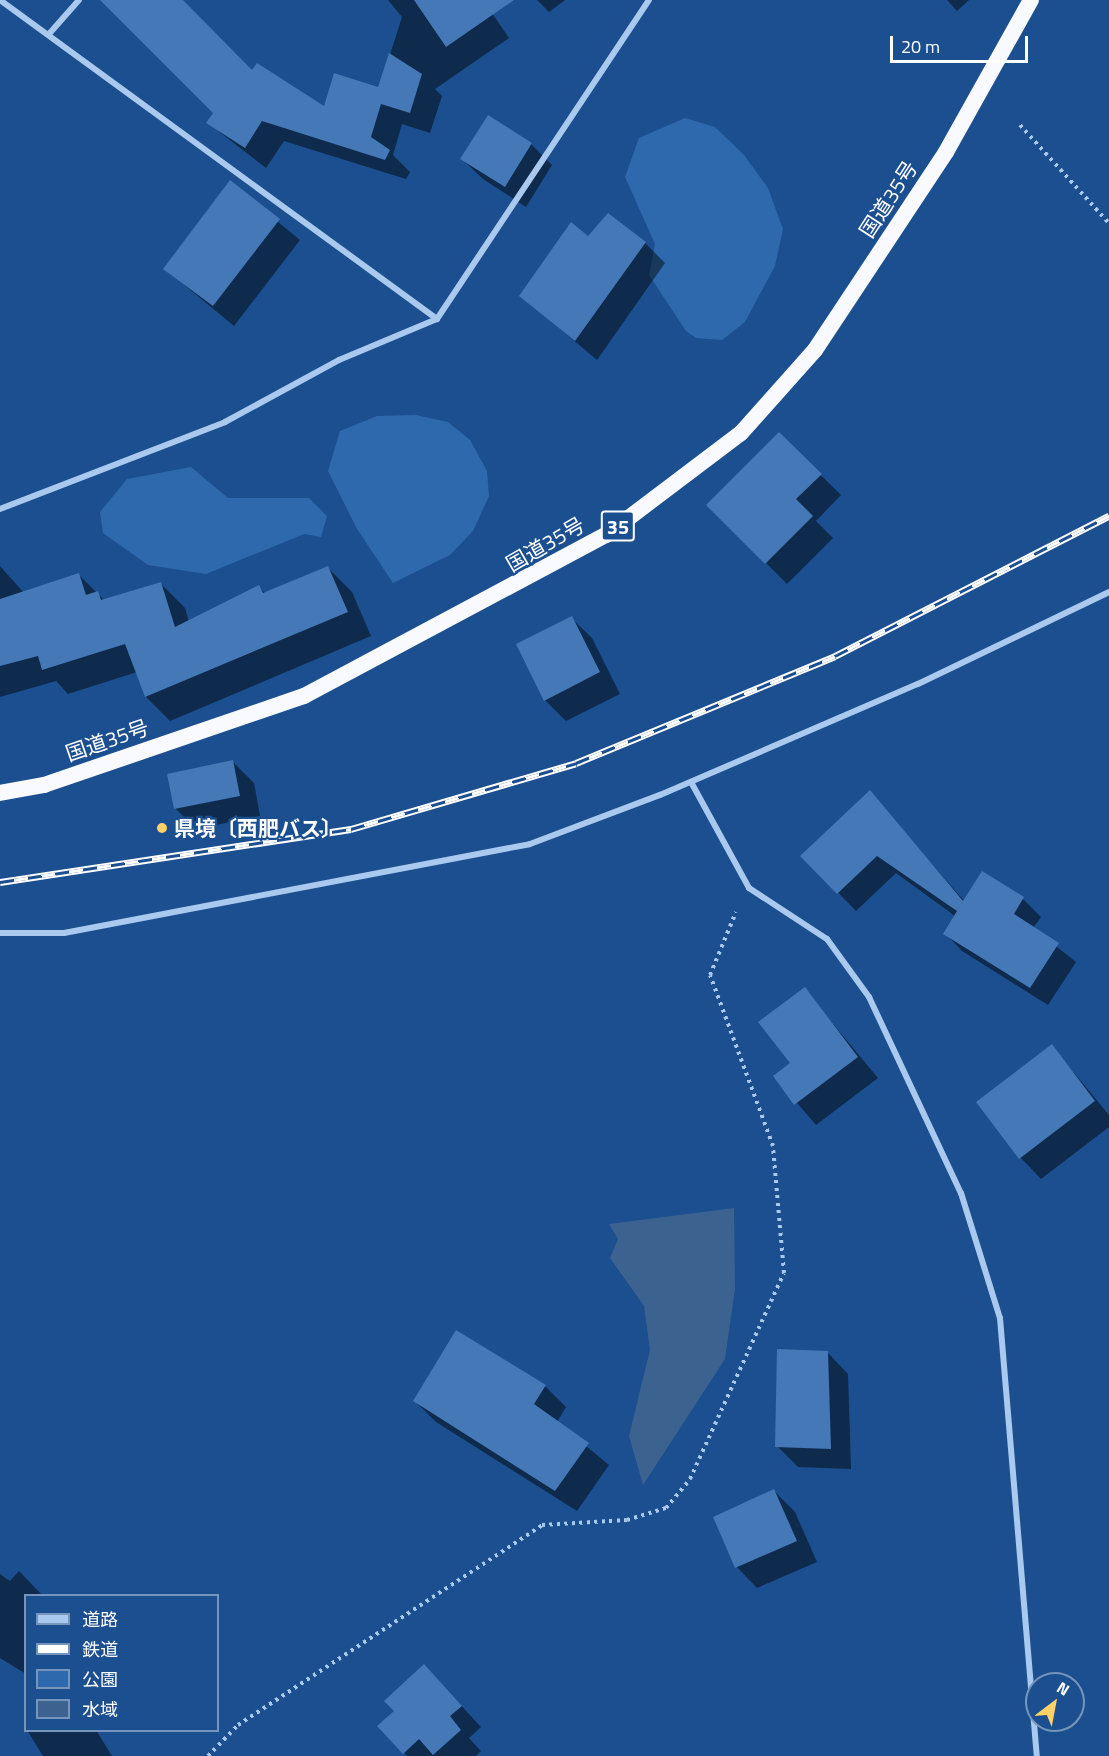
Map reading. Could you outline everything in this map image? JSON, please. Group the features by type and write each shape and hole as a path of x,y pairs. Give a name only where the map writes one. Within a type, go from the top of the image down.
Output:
{"highway":[{"name":"国道35号","path":"0,793 44,785 304,696 606,535 741,433 815,350 946,152 1031,0"}],"street":[{"path":"0,0 50,34 437,319"},
{"path":"50,34 79,0"},
{"path":"0,509 225,422 339,360 437,319 649,0"},
{"path":"0,933 64,933 530,844 691,782 918,684 1109,592"},
{"path":"691,782 749,888 827,939 869,997 961,1193 1000,1318 1037,1756"}],"path":[{"path":"1020,126 1109,223"},
{"path":"208,1756 237,1725 542,1525 637,1517 666,1508 690,1479 784,1273 773,1146 710,975 749,888"}],"green space":[{"path":"685,118 715,127 744,155 768,188 783,229 775,266 745,322 722,340 696,338 686,331 649,275 655,244 625,177 639,138"},
{"path":"416,415 448,422 470,440 487,471 489,496 473,531 450,555 393,583 357,529 328,471 340,431 377,416"},
{"path":"191,467 228,498 309,498 327,516 321,537 304,534 206,574 148,565 103,533 100,512 127,479"}],"water":[{"path":"734,1208 735,1289 725,1359 643,1485 629,1436 650,1350 644,1306 610,1258 618,1239 609,1224"}],"building":[{"path":"100,0 183,0 252,70 257,63 324,106 334,73 378,87 389,53 422,74 410,113 381,104 371,137 390,150 385,160 262,121 245,148 206,123 213,113"},
{"path":"414,0 514,0 446,47"},
{"path":"488,115 532,143 505,187 460,159"},
{"path":"230,180 280,219 213,306 163,269"},
{"path":"608,213 646,242 575,341 519,296 571,222 588,236"},
{"path":"779,432 822,474 796,499 813,516 765,564 706,505"},
{"path":"328,566 348,612 145,697 125,644 42,670 38,656 0,666 0,599 79,573 86,595 98,591 101,600 161,582 175,627 259,585 263,593"},
{"path":"572,616 600,672 544,701 516,644"},
{"path":"233,760 240,796 174,809 167,774"},
{"path":"870,790 963,901 982,871 1024,897 1014,914 1059,943 1030,988 943,934 957,911 877,856 837,894 800,856"},
{"path":"805,987 858,1057 794,1105 773,1076 790,1063 758,1022"},
{"path":"1052,1044 1095,1101 1019,1159 976,1102"},
{"path":"456,1330 546,1385 534,1404 589,1443 555,1491 413,1401"},
{"path":"777,1349 828,1351 831,1449 775,1447"},
{"path":"774,1489 797,1541 735,1568 713,1517"},
{"path":"424,1664 462,1706 450,1716 461,1730 433,1755 419,1739 403,1754 377,1726 394,1711 384,1701"}],"railway":[{"path":"0,882 351,829 576,763 835,656 1109,516"}],"place":[{"name":"県境〔西肥バス〕","path":"162,828"}]}
